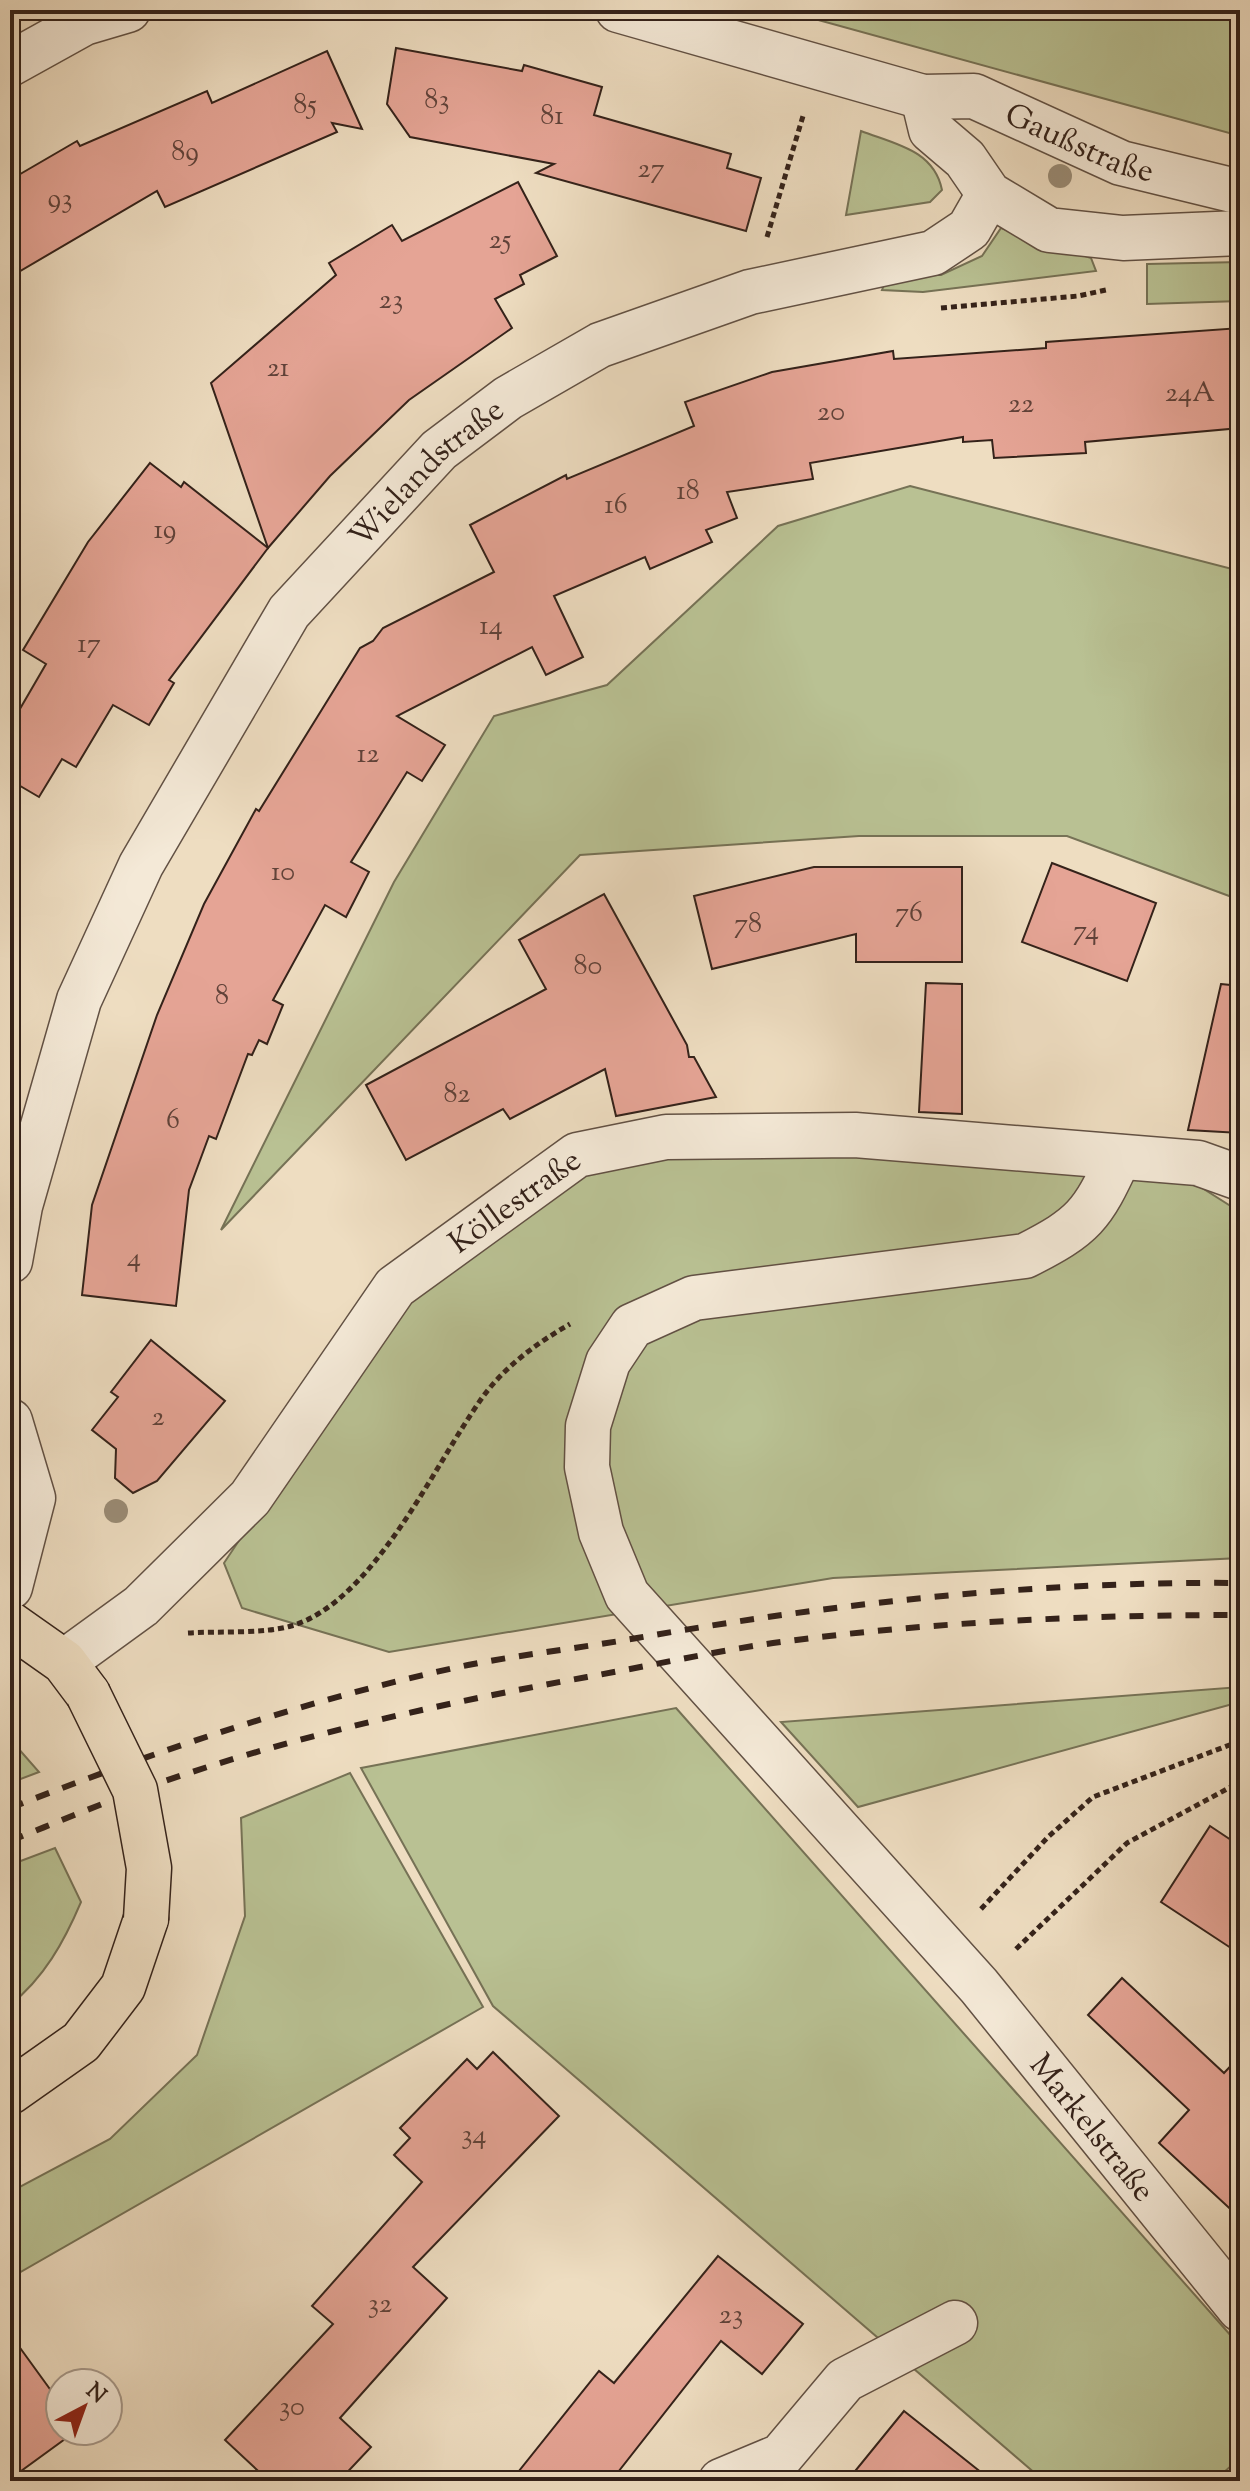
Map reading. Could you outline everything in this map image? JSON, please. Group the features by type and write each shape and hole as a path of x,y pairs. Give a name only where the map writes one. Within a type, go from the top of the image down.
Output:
{"main road":[{"path":"10,1624 76,1678 135,1790 149,1868 146,1919 123,1987 81,2042 10,2092"}],"street":[{"path":"10,64 84,23 128,10"},
{"name":"Gaußstraße","path":"618,10 923,97 974,96 1135,168 1240,192"},
{"name":"Gaußstraße","path":"923,97 931,130 965,159 989,194"},
{"path":"989,194 1049,230 1123,238 1240,233"},
{"name":"Wielandstraße","path":"10,1261 20,1206 79,1000 141,865 289,612 439,450 508,398 600,345 750,292 933,253 969,229 989,194"},
{"name":"Köllestraße","path":"76,1678 141,1606 250,1498 395,1287 577,1155 666,1137 855,1135 1198,1163 1240,1178"},
{"name":"Markelstraße","path":"1119,1157 1096,1207 1063,1237 1025,1256 694,1298 632,1326 608,1362 588,1426 587,1467 601,1532 627,1595 979,1986 1240,2309"},
{"path":"10,1421 33,1498 10,1587"},
{"path":"721,2481 781,2456 845,2380 955,2323"}],"path":[{"path":"750,292 804,115"},
{"path":"290,1626 333,1607 376,1561 484,1395 533,1345 577,1320"},
{"path":"977,1913 1048,1837 1093,1797 1240,1741"},
{"path":"979,1986 1127,1843 1240,1782"}],"green space":[{"path":"782,10 1240,10 1240,136"},
{"path":"861,131 922,157 938,177 942,190 930,202 846,215"},
{"path":"1001,228 1091,258 1096,271 923,292 882,290 888,275 941,275 982,256"},
{"path":"1240,262 1240,301 1147,304 1147,264"},
{"path":"910,486 1240,571 1240,900 1067,836 859,836 580,855 221,1230 394,882 494,716 607,685 778,526"},
{"path":"681,1151 854,1153 1191,1181 1240,1212 1240,1558 833,1578 389,1652 242,1608 224,1563 399,1301 584,1164"},
{"path":"1240,1687 1240,1702 858,1807 781,1722"},
{"path":"676,1708 1240,2346 1240,2458 1214,2481 1044,2481 493,2006 361,1768"},
{"path":"10,1739 39,1772 10,1783"},
{"path":"350,1773 483,2007 10,2278 10,2192 110,2139 197,2055 245,1916 241,1818"},
{"path":"55,1848 81,1902 52,1958 33,1983 10,2005 10,1865"}],"building":[{"path":"396,48 522,71 524,65 602,87 594,115 731,154 727,168 761,178 746,231 536,173 554,164 410,137 387,104"},
{"path":"327,51 362,129 332,123 337,132 165,207 157,191 10,277 10,180 77,141 80,146 207,91 212,103"},
{"path":"518,182 557,256 520,275 524,284 495,299 512,328 409,400 330,476 268,548 211,383 336,275 329,263 392,225 402,241"},
{"path":"1240,328 1240,428 1085,442 1086,453 994,458 992,440 963,442 963,437 810,463 813,479 727,492 737,518 706,530 712,542 650,569 645,557 554,596 583,657 546,675 532,647 397,716 445,745 422,781 407,772 351,862 369,872 346,917 325,905 273,1000 283,1005 267,1044 259,1040 252,1055 248,1054 216,1139 209,1136 189,1190 176,1306 82,1295 92,1205 157,1015 204,904 256,809 259,811 360,648 373,641 383,628 494,572 470,525 566,475 567,479 694,426 685,402 772,372 893,351 894,359 1046,348 1046,342"},
{"path":"150,463 181,487 184,482 268,548 169,680 174,683 149,725 113,705 76,767 62,759 39,797 10,780 10,726 46,664 23,650 88,542"},
{"path":"1052,863 1156,903 1127,981 1022,942"},
{"path":"814,867 962,867 962,962 856,962 856,934 712,969 694,896"},
{"path":"604,894 687,1045 689,1057 694,1057 716,1097 616,1116 605,1069 510,1119 503,1109 406,1160 366,1085 546,989 519,940"},
{"path":"926,983 962,984 962,1114 919,1112"},
{"path":"1221,984 1240,986 1240,1133 1188,1130"},
{"path":"151,1340 225,1401 157,1481 133,1493 115,1478 116,1449 92,1430 118,1397 111,1392"},
{"path":"1210,1826 1240,1846 1240,1954 1161,1902"},
{"path":"1122,1978 1224,2073 1240,2056 1240,2218 1159,2143 1189,2110 1088,2015"},
{"path":"493,2052 559,2116 413,2267 447,2298 340,2418 371,2447 339,2481 269,2481 225,2440 333,2324 312,2306 422,2182 394,2155 410,2138 400,2128 467,2059 477,2069"},
{"path":"718,2256 803,2324 762,2374 721,2341 611,2481 511,2481 599,2371 614,2383"},
{"path":"10,2334 44,2381 44,2447 54,2447 10,2479"},
{"path":"904,2411 992,2481 847,2481"}],"railway":[{"path":"10,1808 179,1746 294,1709 489,1661 787,1614 937,1597 1088,1586 1240,1583"},
{"path":"10,1841 145,1788 308,1738 475,1699 703,1655 773,1643 947,1625 1064,1618 1240,1615"}]}
